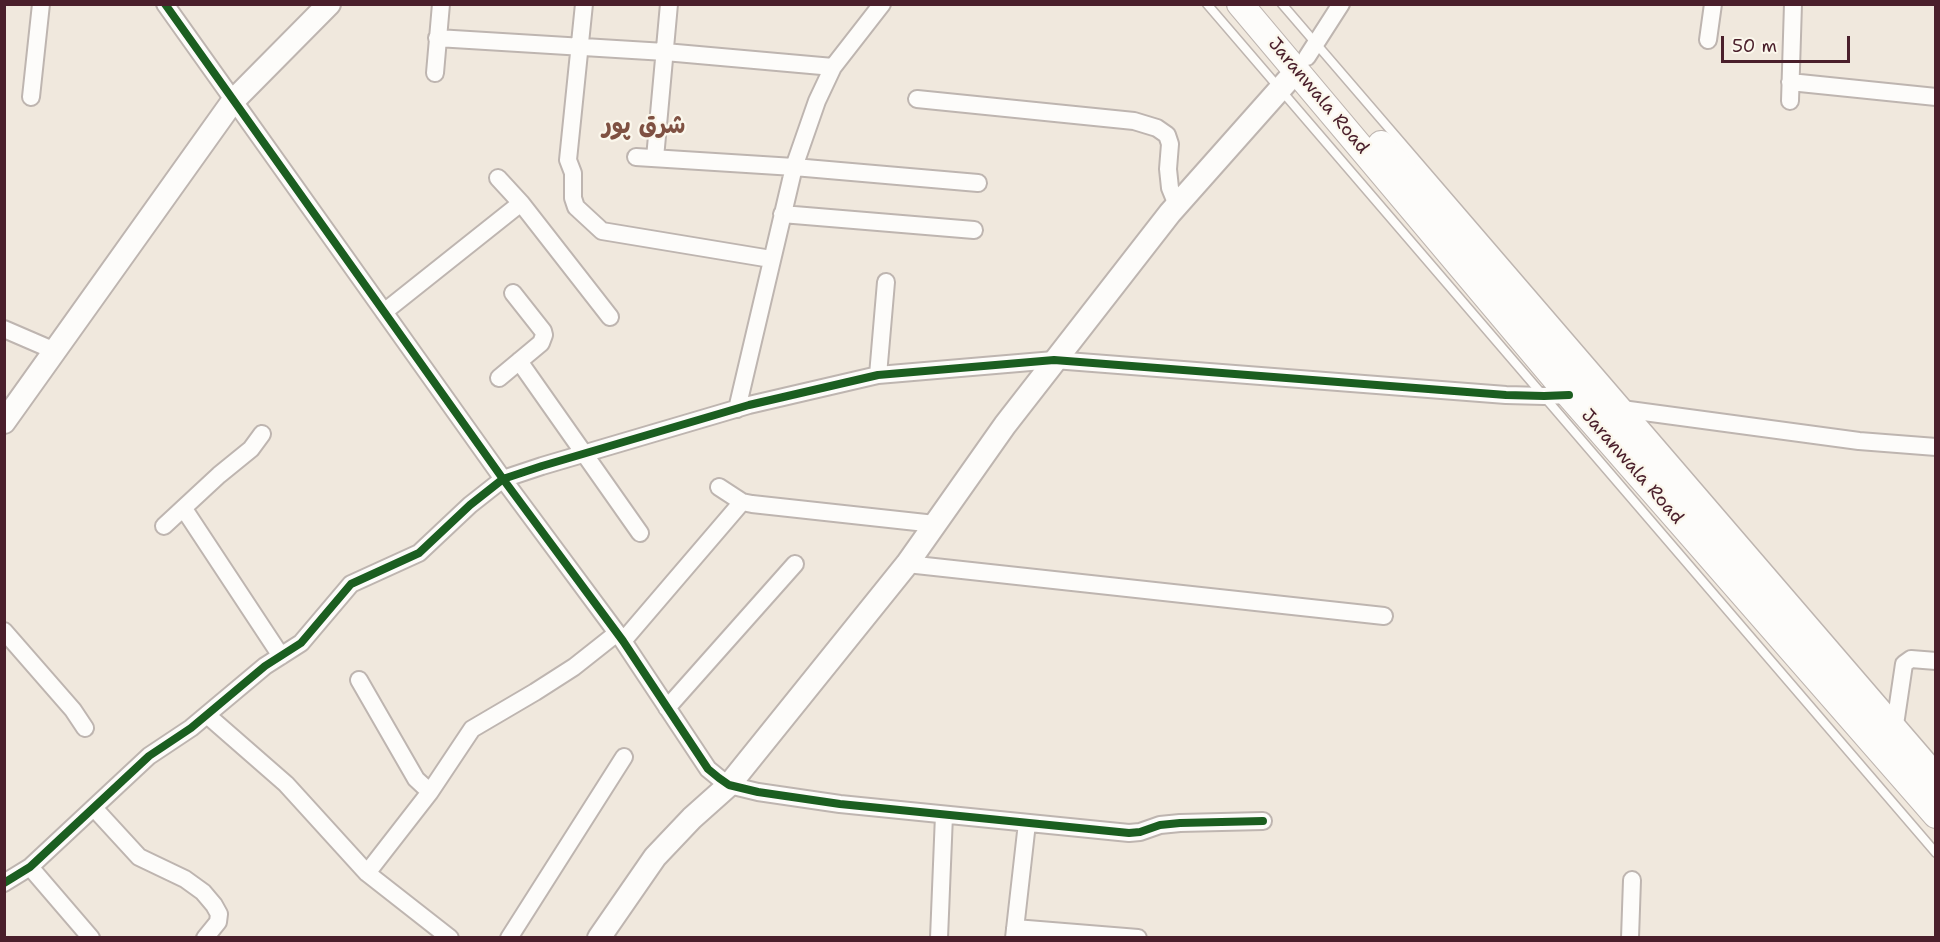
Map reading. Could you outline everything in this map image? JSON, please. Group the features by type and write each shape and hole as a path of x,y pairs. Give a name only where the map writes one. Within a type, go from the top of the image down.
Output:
{"main road":[{"name":"Jaranwala Road","path":"1240,4 1300,65 1619,408 1935,786"},
{"name":"Jaranwala Road","path":"1262,4 1300,65 1557,396 1935,815"}],"street":[{"path":"31,97 41,4"},
{"path":"165,4 503,479 620,637 708,769 729,785 758,792 840,804 1129,833 1160,825 1180,823 1263,821"},
{"path":"182,4 189,38"},
{"path":"4,422 233,101 329,4"},
{"path":"435,73 441,4"},
{"path":"584,4 568,160 573,173 573,198 576,207 602,231 771,259"},
{"path":"655,158 669,4"},
{"path":"737,409 794,167 817,101 833,67 882,4"},
{"path":"599,938 655,857 692,818 729,785 907,564 1054,360 1177,205 1300,65 1341,4"},
{"path":"1708,40 1713,4"},
{"path":"1790,101 1793,4"},
{"path":"437,38 665,52 833,67"},
{"path":"1790,82 1935,97"},
{"path":"917,99 1134,122 1157,128 1167,135 1170,144 1170,188 1177,205"},
{"path":"636,157 794,167 978,183"},
{"path":"498,178 521,202 610,317"},
{"path":"384,312 521,202"},
{"path":"782,214 974,230"},
{"path":"878,375 886,282"},
{"path":"499,378 540,343 544,336 513,293"},
{"path":"4,329 55,351"},
{"path":"4,883 30,867 149,756 191,728 265,666 301,643 351,584 419,553 470,505 503,479 585,453 737,409 878,375 1054,360 1506,395 1557,396"},
{"path":"519,361 640,533"},
{"path":"1619,408 1858,441 1935,447"},
{"path":"164,526 251,448 262,434"},
{"path":"719,488 742,502 764,506 935,524"},
{"path":"368,873 430,792 472,729 545,686 620,637 742,502"},
{"path":"184,509 281,656"},
{"path":"666,708 795,564"},
{"path":"907,564 1384,616"},
{"path":"4,631 73,710 85,728"},
{"path":"1896,718 1904,664 1911,659 1935,661"},
{"path":"359,680 416,779 430,792"},
{"path":"207,715 286,784 368,873 450,938"},
{"path":"509,938 624,757"},
{"path":"94,808 139,857 185,879 203,892 219,914 218,922 205,938"},
{"path":"939,938 945,815"},
{"path":"1027,823 1015,933 1138,938"},
{"path":"30,867 91,938"},
{"path":"1630,938 1632,880"}],"lane":[{"path":"1207,4 1300,65"},
{"path":"1282,4 1300,65"},
{"path":"1557,396 1935,853"},
{"path":"1619,408 1935,764"}],"cycle path":[{"path":"165,4 503,479 623,641 708,769 719,778 729,785 758,792 840,804 1129,833 1160,825 1180,823 1263,821"},
{"path":"4,883 30,867 149,756 191,728 265,666 301,643 351,584 419,553 470,505 503,479 542,466 749,405 878,375 1054,360 1506,395 1569,395"}],"district":[{"name":"شرق پور","path":"644,127"}]}
